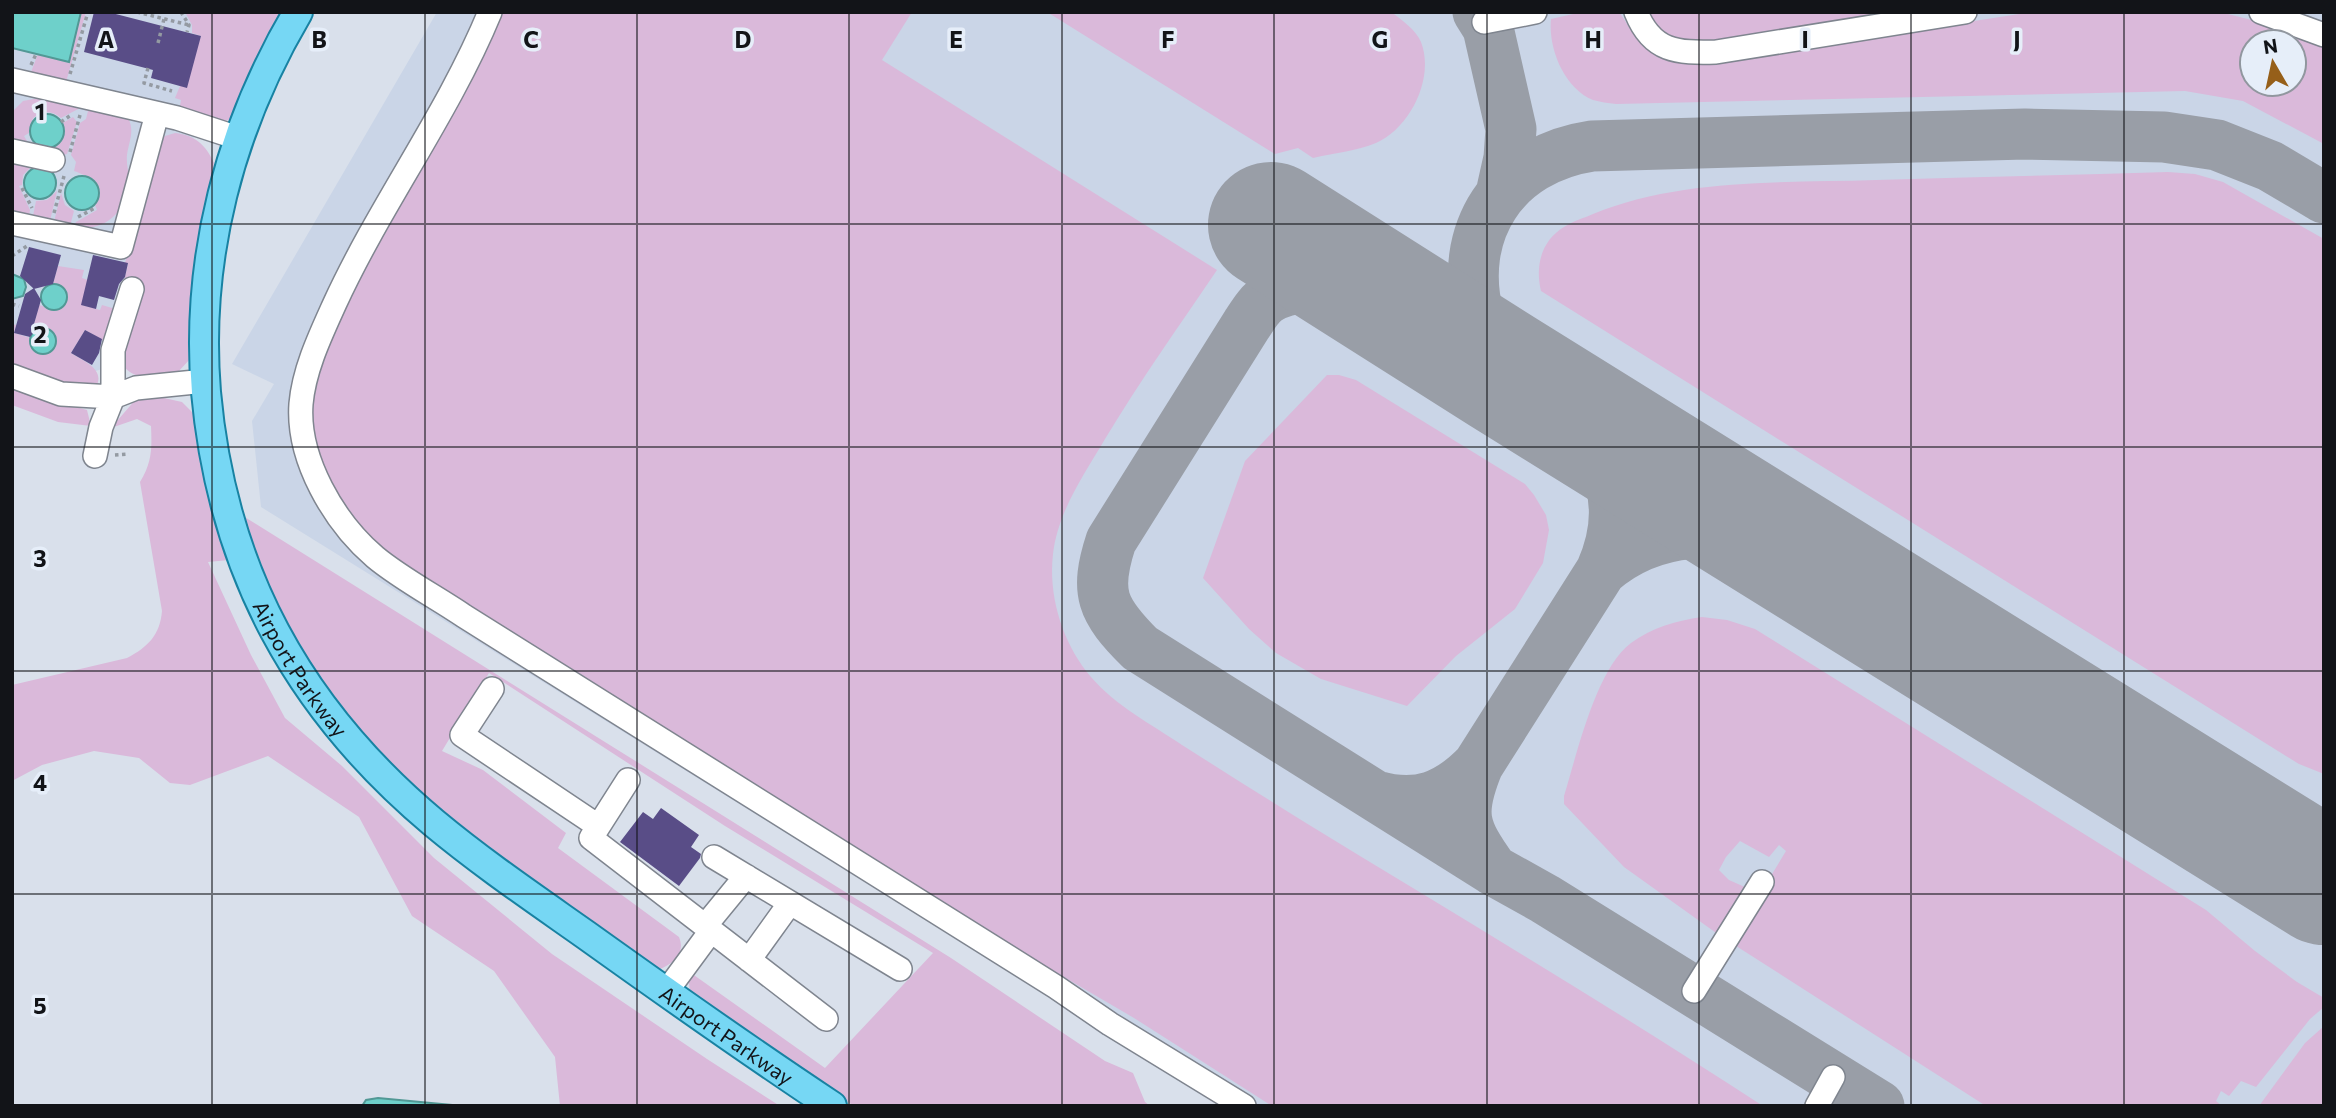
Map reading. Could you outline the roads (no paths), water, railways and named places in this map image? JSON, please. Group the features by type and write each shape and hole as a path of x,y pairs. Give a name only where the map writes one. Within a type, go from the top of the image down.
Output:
{"main road":[{"name":"Airport Parkway","path":"298,12 282,40 237,138 213,234 205,307 205,381 210,434 219,477 244,562 278,640 323,709 381,775 432,821 461,845 666,992 832,1106"}],"lane":[{"path":"490,12 471,55 353,264 306,375 301,403 304,444 320,486 334,507 352,533 375,557 464,616 1244,1106"},
{"path":"1484,22 1535,12"},
{"path":"1636,12 1642,26 1659,45 1682,53 1716,52 1965,12"},
{"path":"2261,12 2324,35"},
{"path":"12,80 157,114 237,138"},
{"path":"12,223 121,247 157,114"},
{"path":"12,151 53,160"},
{"path":"95,456 101,427 113,397 113,350 132,289"},
{"path":"12,376 61,394 113,397 136,388 205,381"},
{"path":"492,689 461,735 598,826"},
{"path":"628,780 591,838 826,1019"},
{"path":"714,857 900,969"},
{"path":"666,992 746,876"},
{"path":"1694,991 1762,882"},
{"path":"749,960 790,903"},
{"path":"1817,1106 1833,1077"}]}
